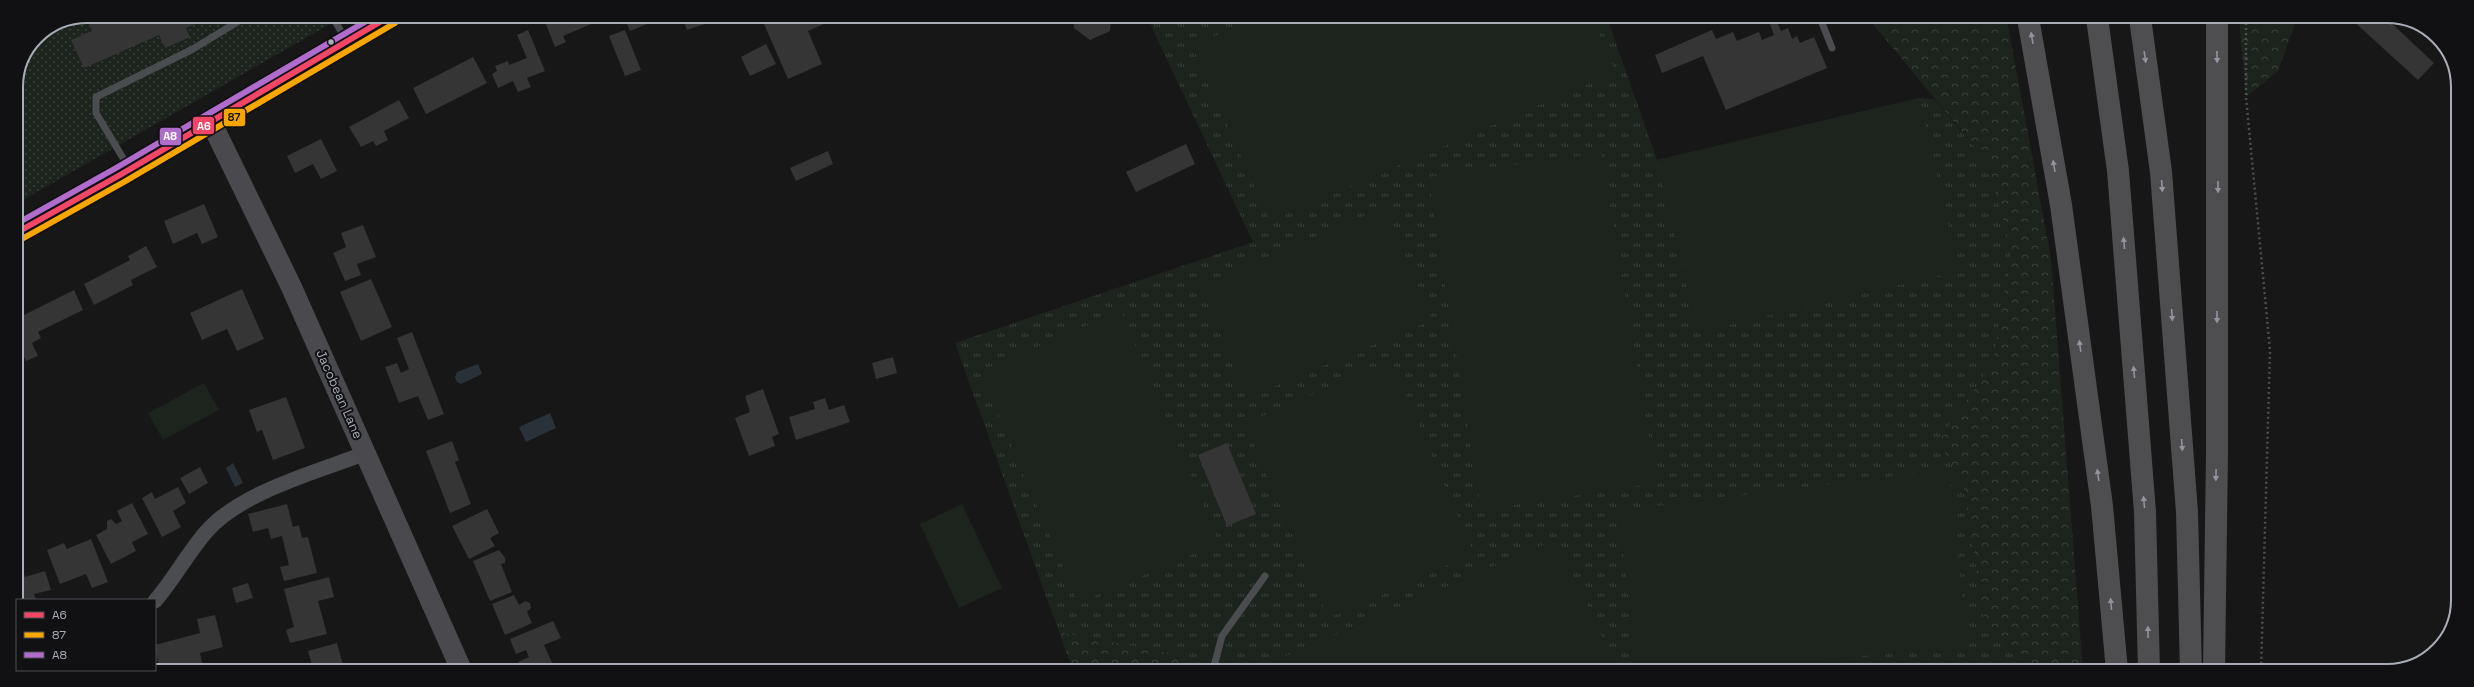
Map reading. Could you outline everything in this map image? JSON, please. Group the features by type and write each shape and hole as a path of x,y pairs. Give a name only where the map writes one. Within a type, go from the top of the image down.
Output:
{"highway":[{"path":"2029,23 2061,205 2101,498 2115,664"},
{"path":"2098,23 2119,179 2145,512 2149,664"},
{"path":"2141,23 2163,204 2187,512 2191,664"},
{"path":"2214,664 2217,436 2217,23"}],"main road":[{"path":"23,229 130,169 380,23"}],"street":[{"name":"Jacobean Lane","path":"211,122 291,286 459,664"},
{"path":"156,600 169,585 206,532 228,512 248,498 366,453"}],"lane":[{"path":"130,169 96,113 96,97 193,49 236,23"},
{"path":"336,23 347,42"},
{"path":"1822,23 1832,48"},
{"path":"1215,664 1222,636 1266,576"}],"path":[{"path":"2246,23 2246,97 2270,350 2261,664"}],"green space":[{"path":"87,23 332,23 23,200 24,75 34,51 51,34 75,24"},
{"path":"1150,23 1609,23 1657,160 1919,98 1934,99 1988,163 2011,251 1993,362 1938,442 1963,484 1984,618 2021,664 1189,664 1186,656 1059,632 955,343 1253,242"},
{"path":"1245,23 1594,23 1616,72 1270,221 1192,46"},
{"path":"1872,23 2008,23 2051,259 2082,664 2021,664 1984,618 1963,484 1938,442 1993,362 1988,163"},
{"path":"2239,23 2295,23 2278,71 2246,97"},
{"path":"1919,98 1959,271 1698,332 1657,160"},
{"path":"1601,153 1657,483 1481,510 1428,177"},
{"path":"1385,207 1432,320 1247,398 1200,285"},
{"path":"1121,311 1219,543 1078,603 980,371"},
{"path":"1391,360 1474,554 1328,618 1245,424"},
{"path":"204,383 219,410 163,440 148,413"},
{"path":"1950,469 1967,646 1779,664 1635,664 1619,511"},
{"path":"962,504 1002,588 959,608 920,524"},
{"path":"1557,539 1614,664 1267,664"},
{"path":"1059,632 1186,656 1189,664 1071,664"}],"shaded area":[{"path":"478,364 482,374 461,384 457,382 455,377 457,372"},
{"path":"550,413 556,428 526,442 519,427"},
{"path":"233,463 243,483 235,487 226,468"}],"building":[{"path":"89,23 197,23 186,28 190,37 165,48 159,35 84,68 71,40 92,31"},
{"path":"545,23 594,23 563,36 566,42 555,47"},
{"path":"627,23 650,23 630,31"},
{"path":"684,23 705,24 687,30"},
{"path":"764,23 826,23 808,31 822,64 788,79"},
{"path":"1074,23 1111,23 1110,31 1090,40 1074,28"},
{"path":"1770,23 1777,23 1781,31 1788,28 1792,39 1797,36 1800,43 1814,37 1827,68 1726,110 1703,56 1662,73 1655,55 1712,30 1716,39 1733,32 1737,41 1759,32 1762,40 1774,35"},
{"path":"2355,23 2392,24 2434,63 2418,80"},
{"path":"528,30 545,71 527,78 531,87 518,92 513,81 498,88 492,74 497,71 495,66 508,61 509,65 527,58 517,35"},
{"path":"625,30 641,70 625,76 609,36"},
{"path":"766,44 776,64 750,76 741,57"},
{"path":"473,57 487,83 426,114 413,88"},
{"path":"399,100 409,118 384,131 388,140 376,146 373,141 361,147 349,127"},
{"path":"321,139 337,171 321,179 313,164 295,173 287,156"},
{"path":"1186,144 1195,164 1136,192 1126,172"},
{"path":"828,151 833,164 796,181 790,168"},
{"path":"204,204 218,237 202,244 197,233 173,244 164,221"},
{"path":"363,225 376,257 357,264 361,275 345,281 333,253 346,247 341,233"},
{"path":"146,246 157,267 131,280 133,285 94,305 84,284 130,260 128,256"},
{"path":"371,279 392,327 361,341 340,292"},
{"path":"242,289 264,339 237,351 227,329 202,340 190,313"},
{"path":"74,290 83,310 38,332 41,338 32,343 38,356 26,361 23,355 23,316"},
{"path":"412,332 444,414 428,420 418,396 399,403 385,367 397,363 401,373 409,369 397,338"},
{"path":"893,357 897,373 876,379 872,363"},
{"path":"763,389 779,434 772,437 775,446 749,456 735,418 750,412 745,396"},
{"path":"286,397 305,448 273,460 262,430 257,432 249,410"},
{"path":"825,398 829,410 844,405 850,422 796,440 789,417 815,409 813,402"},
{"path":"452,441 459,460 455,462 471,504 450,513 426,451"},
{"path":"1227,443 1256,514 1227,526 1198,455"},
{"path":"200,467 208,483 189,494 180,478"},
{"path":"178,487 186,503 173,511 181,527 162,537 142,498 152,492 155,499"},
{"path":"132,503 148,534 132,542 136,551 111,564 96,535 107,529 107,521 111,519 116,524 122,521 117,511"},
{"path":"287,504 293,527 299,525 302,538 308,537 317,573 284,581 280,567 289,565 282,536 271,539 268,528 253,532 248,514"},
{"path":"487,509 499,533 490,538 495,546 469,559 452,526"},
{"path":"91,539 108,582 92,588 86,574 60,584 47,550 64,543 67,549"},
{"path":"499,550 505,558 505,563 501,564 512,592 490,601 473,561"},
{"path":"45,571 51,590 34,594 36,599 23,599 23,572 25,577"},
{"path":"329,577 334,597 318,601 327,634 290,643 286,630 294,627 284,589"},
{"path":"248,583 253,598 236,603 232,588"},
{"path":"514,595 519,605 525,601 530,603 531,608 527,612 532,623 505,635 492,604"},
{"path":"215,615 223,647 200,653 202,663 198,664 158,664 156,645 200,633 197,619"},
{"path":"553,621 561,638 544,645 553,664 519,664 518,662 529,657 526,650 516,654 510,639"},
{"path":"337,643 343,664 312,664 308,651"}],"transit line":[{"name":"A8","path":"23,220 116,168 363,23"},
{"name":"A6","path":"23,229 120,175 378,23"},
{"name":"87","path":"23,238 124,182 395,23"}]}
